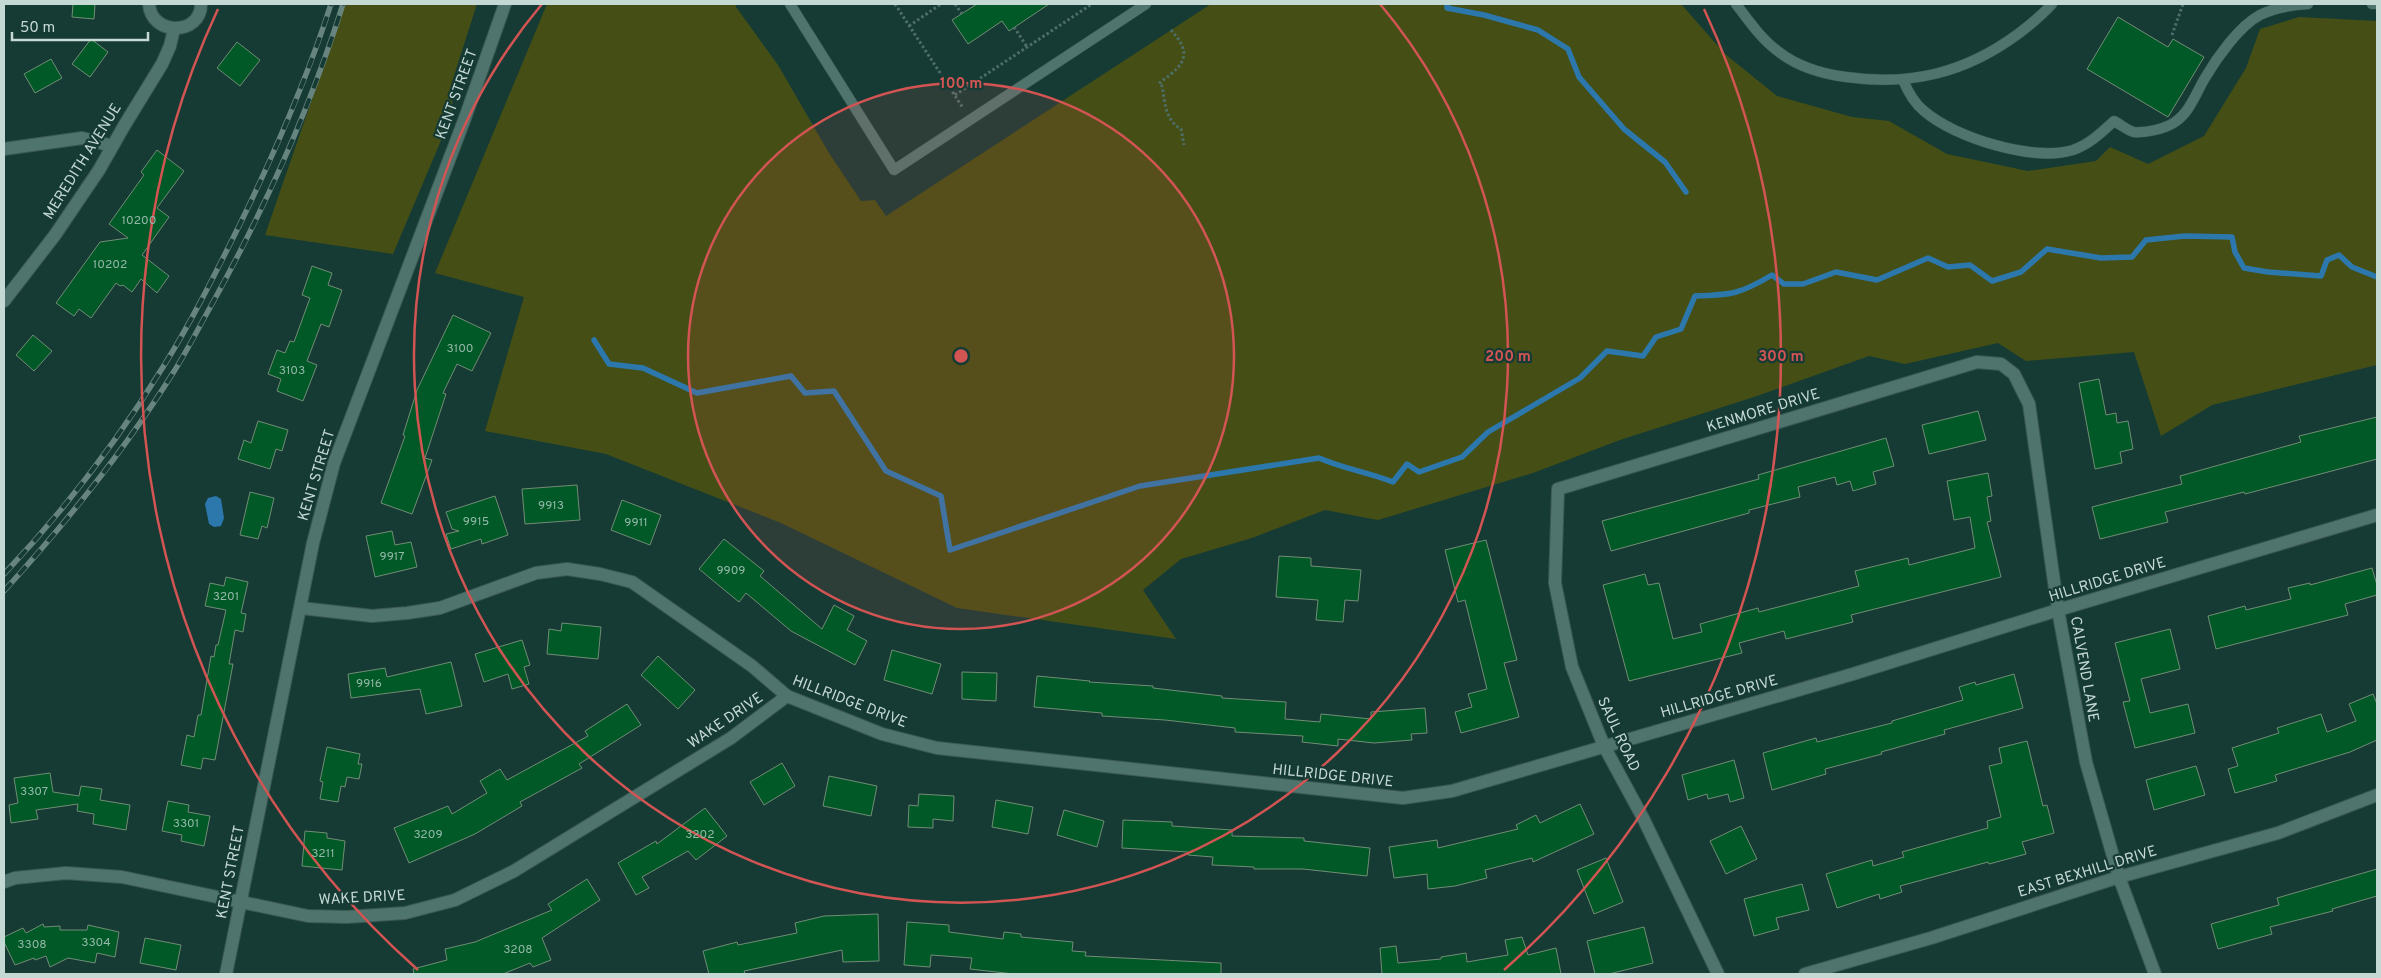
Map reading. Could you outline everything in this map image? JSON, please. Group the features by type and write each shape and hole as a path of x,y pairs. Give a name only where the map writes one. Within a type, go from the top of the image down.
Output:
{"street":[{"path":"149,4 152,16 158,23 174,29 188,26 194,21 201,4"},
{"name":"KENT STREET","path":"226,974 313,543 334,463 465,118 505,4"},
{"name":"MEREDITH AVENUE","path":"4,302 55,235 100,170 112,146 162,64 170,46 174,29"},
{"path":"4,149 82,138 112,146"},
{"name":"KENMORE DRIVE","path":"1558,490 1977,362"},
{"name":"CALVEND LANE","path":"1977,362 2001,364 2014,374 2029,404 2058,610 2086,762 2118,876 2155,974"},
{"name":"SAUL ROAD","path":"1558,490 1555,583 1572,666 1604,746 1643,818 1718,974"},
{"name":"HILLRIDGE DRIVE","path":"301,608 372,616 407,613 440,608 536,573 567,569 600,574 632,582 752,666 787,696 882,734 937,748 1403,798 1452,792 1853,674 2058,610 2377,515"},
{"name":"WAKE DRIVE","path":"4,882 15,878 66,873 122,877 308,916 347,917 405,913 455,900 514,871 722,744 787,696"},
{"name":"EAST BEXHILL DRIVE","path":"1806,974 1931,938 2118,876 2278,833 2377,795"}],"lane":[{"path":"790,4 894,170 1146,4"},
{"path":"1736,4 1777,52 1791,60 1827,74 1875,80 1903,80 1941,73 1971,64 1999,48 2053,5"},
{"path":"1903,80 1909,94 1925,112 1968,136 2014,149 2049,153 2073,150 2092,141 2114,121 2133,132 2151,131 2175,122 2191,105 2205,78 2225,48 2244,28 2259,15 2278,9 2308,4"},
{"path":"2372,4 2377,4"}],"path":[{"path":"895,4 970,119"},
{"path":"909,26 941,4"},
{"path":"955,4 962,14"},
{"path":"955,95 1092,4"},
{"path":"2172,35 2183,4"},
{"path":"1014,27 1027,47"},
{"path":"1171,30 1183,45 1184,54 1180,65 1159,84 1162,86 1162,97 1170,121 1181,129 1184,145"}],"green space":[{"path":"345,4 477,4 451,85 453,112 393,254 265,235"},
{"path":"547,4 736,4 736,7 778,65 829,153 861,201 875,200 886,216 1211,4 1681,4 1725,54 1777,96 1852,117 1889,121 1947,154 2028,171 2096,161 2110,147 2148,164 2204,136 2246,68 2260,29 2299,17 2377,21 2377,365 2212,405 2161,436 2134,352 2026,361 1998,343 1905,364 1869,356 1757,396 1620,440 1533,473 1378,520 1325,510 1252,538 1181,559 1143,590 1176,639 957,608 781,523 606,454 485,431 524,297 435,273"}],"water":[{"path":"216,496 221,499 224,518 221,526 214,527 209,524 205,504 208,498"}],"building":[{"path":"73,4 95,4 94,19 72,17"},
{"path":"977,4 1049,4 1009,31 1002,21 968,44 952,20"},
{"path":"2118,17 2168,47 2173,39 2204,57 2168,117 2087,69"},
{"path":"91,39 108,52 90,77 72,64"},
{"path":"237,42 260,60 240,86 217,68"},
{"path":"51,59 62,78 35,93 24,74"},
{"path":"157,150 184,171 157,208 169,217 142,255 169,276 157,293 141,279 132,292 123,285 120,286 116,283 91,318 79,309 74,316 56,303 100,242 128,238 109,224 144,175 141,172"},
{"path":"312,266 332,273 328,285 342,290 329,327 321,324 307,361 317,365 303,401 277,391 281,379 268,374 277,350 285,353 290,341 294,342 310,298 302,295"},
{"path":"453,315 491,333 472,371 457,364 443,393 446,394 425,458 432,460 412,514 381,503 405,436 403,435 417,390"},
{"path":"33,335 52,351 34,371 16,355"},
{"path":"2099,379 2106,415 2116,413 2117,423 2128,421 2133,449 2120,452 2122,463 2095,469 2079,383"},
{"path":"1978,411 1986,440 1929,454 1922,425"},
{"path":"2377,417 2377,459 2245,494 2244,492 2165,512 2168,522 2100,539 2092,507 2182,484 2180,476 2301,442 2299,436"},
{"path":"258,421 288,430 282,451 276,449 270,469 238,459 244,440 251,443"},
{"path":"1886,438 1894,466 1873,472 1876,484 1853,491 1850,481 1837,485 1835,477 1798,487 1800,497 1749,510 1749,513 1611,551 1602,521 1759,479 1758,475"},
{"path":"1988,473 1992,496 1987,497 1991,521 1987,522 2001,577 1851,615 1853,622 1786,639 1784,631 1739,643 1742,653 1629,681 1603,585 1645,574 1648,585 1659,583 1673,639 1702,632 1700,624 1758,608 1759,612 1859,586 1855,571 1908,558 1909,565 1975,548 1970,517 1954,520 1947,481"},
{"path":"577,485 580,520 525,524 522,489"},
{"path":"250,492 274,498 267,528 262,526 258,539 240,535"},
{"path":"495,496 508,535 482,544 481,539 451,549 446,534 459,531 452,529 446,512"},
{"path":"622,500 661,515 650,545 611,530"},
{"path":"392,531 395,545 411,542 417,567 375,577 366,536"},
{"path":"724,539 764,571 760,576 822,629 834,605 854,616 847,630 867,641 855,665 791,631 746,593 739,602 699,569"},
{"path":"1486,540 1517,660 1504,663 1519,717 1461,733 1455,712 1472,707 1468,694 1487,689 1465,600 1458,602 1445,550"},
{"path":"1279,556 1311,558 1311,566 1361,570 1358,601 1345,600 1343,622 1316,620 1318,600 1276,597"},
{"path":"2372,568 2377,585 2377,595 2345,604 2348,615 2216,649 2208,616 2245,606 2246,610 2291,599 2288,588 2310,583 2310,585"},
{"path":"226,577 248,582 241,613 246,614 243,632 235,630 229,664 233,664 215,760 203,758 201,769 181,765 187,735 194,737 198,715 201,715 211,656 214,657 216,645 218,645 226,610 205,606 210,583 224,586"},
{"path":"562,623 601,627 598,659 547,654 549,629 561,631"},
{"path":"2170,629 2180,669 2141,679 2150,713 2188,704 2195,733 2135,748 2123,702 2130,701 2115,643"},
{"path":"522,640 530,665 524,667 529,684 512,689 508,674 484,682 475,654"},
{"path":"892,650 941,664 932,694 884,680"},
{"path":"658,656 695,690 678,709 641,675"},
{"path":"451,662 462,706 426,714 420,689 351,698 348,674 385,668 387,677"},
{"path":"962,672 997,673 996,701 962,699"},
{"path":"2014,674 2023,708 1944,730 1945,734 1881,752 1882,754 1825,769 1826,774 1772,790 1763,753 1816,738 1817,742 1892,723 1892,721 1963,700 1959,687 1975,682 1976,685"},
{"path":"1037,676 1089,682 1153,686 1153,688 1222,696 1222,698 1286,702 1285,719 1320,722 1321,714 1371,719 1371,712 1425,708 1427,733 1411,734 1412,740 1374,743 1338,739 1338,746 1302,742 1303,736 1235,732 1235,728 1165,720 1102,716 1102,713 1034,707"},
{"path":"2373,694 2377,704 2377,740 2350,752 2275,775 2277,781 2235,793 2228,769 2238,766 2232,748 2279,733 2277,728 2321,714 2327,732 2356,721 2349,704"},
{"path":"627,704 641,725 579,764 582,768 520,802 522,806 475,834 409,863 394,828 448,806 452,814 487,793 480,781 500,769 507,780 588,736 585,731"},
{"path":"2027,741 2043,806 2047,805 2054,833 2022,842 2026,854 1989,864 1988,862 1900,886 1902,892 1880,899 1879,894 1837,908 1826,874 1872,860 1873,866 1904,857 1902,852 1988,828 1987,821 2001,817 1989,766 2002,763 1999,748"},
{"path":"327,747 360,754 358,764 362,764 359,779 347,777 345,787 341,786 338,802 320,799 323,782 320,781"},
{"path":"1734,760 1744,798 1730,802 1728,794 1708,799 1707,794 1688,800 1682,775"},
{"path":"782,763 795,786 764,805 750,782"},
{"path":"2196,766 2205,795 2154,810 2146,780"},
{"path":"50,773 53,792 79,796 81,786 102,789 100,800 130,805 126,830 93,824 94,814 77,811 78,804 36,810 38,819 11,823 9,805 18,803 14,778"},
{"path":"829,776 877,786 871,816 823,806"},
{"path":"919,794 954,796 953,821 933,819 933,828 908,827 909,805 918,806"},
{"path":"996,800 1033,807 1028,834 992,827"},
{"path":"168,801 189,805 188,812 210,816 204,846 181,841 182,835 162,831"},
{"path":"1580,804 1594,834 1533,862 1532,858 1485,870 1487,878 1455,886 1428,889 1427,874 1394,878 1389,847 1437,840 1438,848 1518,829 1516,825 1536,815 1540,823"},
{"path":"705,808 727,836 696,860 688,851 642,877 649,888 636,895 618,863 656,841 657,844"},
{"path":"1064,810 1104,821 1097,847 1057,835"},
{"path":"1123,820 1172,822 1172,826 1232,830 1232,836 1304,838 1304,841 1370,848 1367,876 1303,869 1254,869 1254,867 1212,865 1213,857 1188,855 1188,852 1122,848"},
{"path":"1741,826 1757,859 1726,874 1710,841"},
{"path":"305,831 327,833 327,838 345,841 342,870 302,866"},
{"path":"1606,858 1623,902 1594,914 1577,870"},
{"path":"2377,869 2377,896 2332,909 2333,911 2270,927 2272,934 2218,949 2211,924 2279,905 2277,898"},
{"path":"587,879 600,900 542,938 551,960 533,967 530,963 503,974 414,974 413,969 447,960 445,949 475,942 552,910 548,904"},
{"path":"1802,884 1809,910 1776,918 1779,929 1754,936 1744,899"},
{"path":"878,914 879,961 843,962 842,950 744,971 745,974 709,974 703,951 737,942 738,945 797,933 795,923 824,916"},
{"path":"907,922 949,925 949,932 1003,939 1004,932 1021,934 1021,937 1073,942 1072,951 1086,952 1085,956 1221,963 1221,974 1014,974 970,969 972,958 931,955 930,967 904,965"},
{"path":"43,924 44,927 60,926 60,930 87,930 88,925 119,932 115,957 97,953 95,963 68,958 50,967 46,956 15,965 4,942 4,937 23,928 26,933"},
{"path":"1644,927 1653,963 1609,974 1595,974 1587,941"},
{"path":"1522,937 1528,955 1556,948 1561,974 1382,974 1380,948 1396,946 1398,963 1441,959 1441,957 1466,953 1467,962 1508,955 1505,940"},
{"path":"145,938 181,945 176,970 140,963"}],"waterway":[{"path":"1447,4 1447,8 1484,15 1538,30 1568,49 1579,77 1624,129 1665,162 1686,192"},
{"path":"594,340 609,364 643,368 697,393 791,376 805,393 834,391 886,471 941,496 950,550 1140,486 1319,458 1393,482 1407,464 1419,472 1462,457 1488,432 1580,378 1607,351 1643,356 1656,337 1681,329 1695,296 1727,294 1743,290 1772,275 1784,284 1803,284 1836,272 1877,280 1928,258 1948,267 1970,265 1992,281 2021,272 2047,249 2101,258 2132,257 2146,240 2185,236 2232,237 2235,252 2244,268 2321,276 2327,260 2339,255 2352,267 2377,277"}],"railway":[{"path":"4,574 89,475 146,394 184,332 266,170 312,60 331,4"},
{"path":"4,591 93,486 135,430 183,356 268,195 316,82 343,4"}]}
